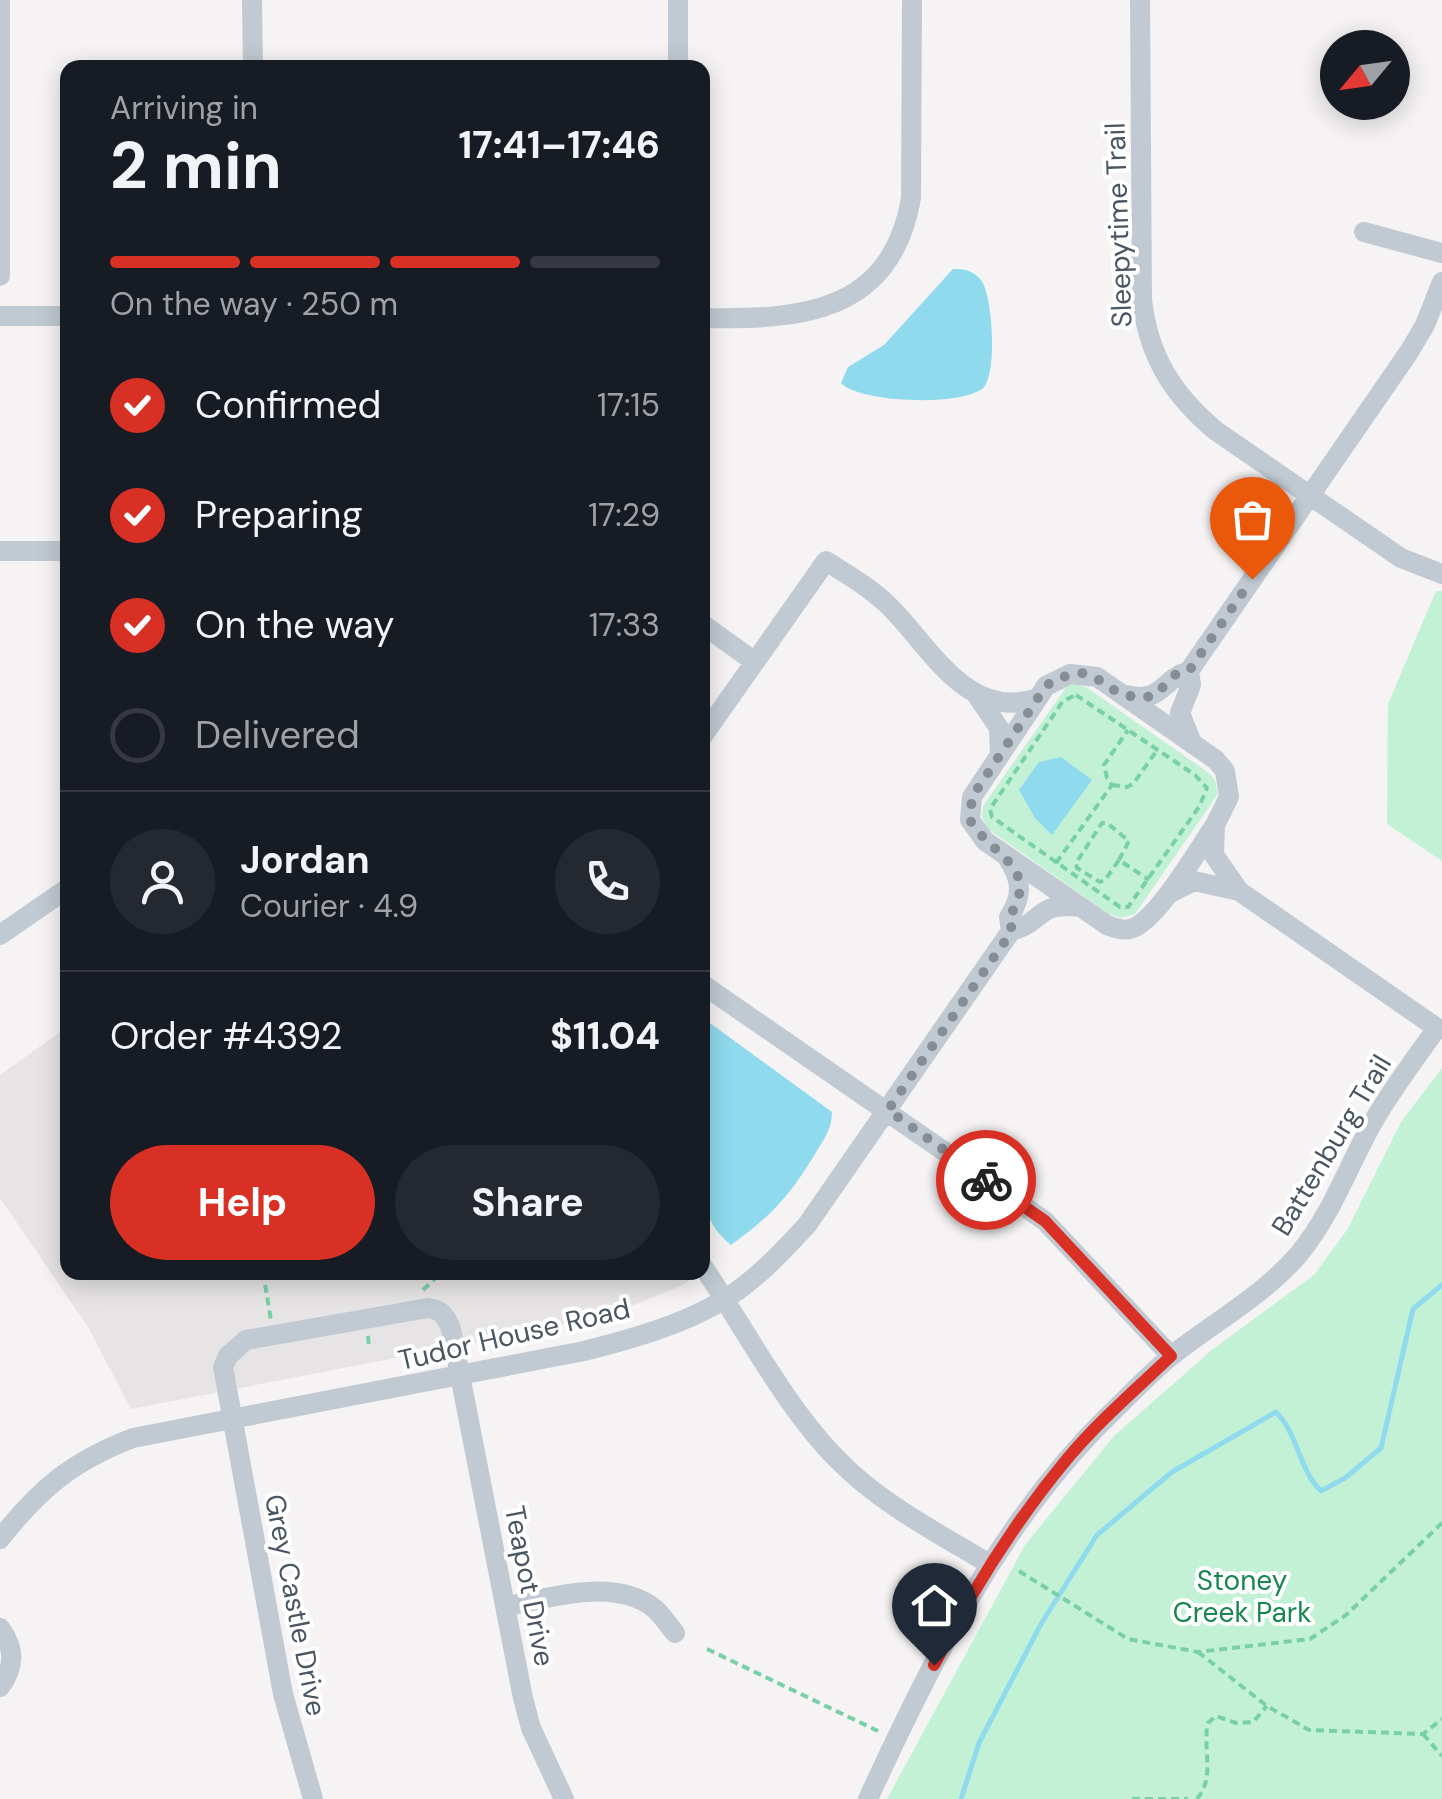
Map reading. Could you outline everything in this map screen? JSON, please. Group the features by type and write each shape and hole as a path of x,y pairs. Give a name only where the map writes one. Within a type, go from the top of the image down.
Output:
{"street":[{"path":"0,0 0,276"},
{"path":"252,0 253,60"},
{"path":"678,0 678,60"},
{"path":"710,318 760,320 824,308 865,284 897,245 907,222 911,198 912,0"},
{"name":"Sleepytime Trail","path":"1140,0 1142,299 1148,336 1163,372 1193,412 1216,430 1401,558 1442,574"},
{"path":"1364,232 1442,253"},
{"path":"1120,694 1154,696 1176,674 1189,671 1410,352 1442,282"},
{"path":"0,316 60,316"},
{"path":"0,551 60,552"},
{"path":"710,726 826,561 874,592 952,678 976,694 1012,704 1038,698"},
{"path":"710,630 755,662"},
{"path":"1189,671 1191,685 1180,713 1192,744"},
{"path":"1082,673 1120,694 1216,760 1230,786 1230,797 1216,825 1148,919 1130,929 1106,925 985,841 970,820 972,797 1046,686 1057,678 1082,673"},
{"path":"976,694 999,728 1000,754"},
{"name":"Battenburg Trail","path":"868,1799 949,1635 990,1564 1069,1456 1171,1356 1263,1288 1299,1254 1329,1211 1372,1124 1437,1028 1239,891 1214,855 1216,825"},
{"name":"Tudor House Road","path":"1006,855 1020,887 1019,902 1009,917 1012,931"},
{"name":"Battenburg Trail","path":"1164,898 1194,881 1239,891"},
{"path":"0,936 60,894"},
{"name":"Tudor House Road","path":"0,1538 42,1490 94,1453 134,1438 459,1377 632,1339 725,1299 770,1264 807,1225 1012,931 1025,928 1046,909 1062,905 1080,907"},
{"path":"710,989 1045,1221 1171,1356"},
{"path":"710,1277 804,1419 836,1459 870,1489 990,1564"},
{"name":"Teapot Drive","path":"232,1420 222,1367 246,1340 428,1308 447,1317 508,1606 523,1698 564,1799"},
{"name":"Grey Castle Drive","path":"232,1420 283,1694 314,1799"},
{"path":"508,1606 594,1590 620,1594 654,1607 675,1634"},
{"path":"0,1628 9,1640 12,1665 0,1687"}],"path":[{"path":"1081,696 1129,729 1195,774 1207,788 1206,796 1148,880 1128,907 1120,907 997,823 990,810 1068,697 1081,696"},
{"path":"1129,729 1104,765 1106,778 1112,784 1132,784 1158,749"},
{"path":"1056,863 1112,784"},
{"path":"1108,823 1129,841 1100,882 1077,868 1081,852 1099,826 1108,823"},
{"path":"1070,844 1081,852"},
{"path":"1119,860 1148,880"},
{"path":"1083,882 1087,875"},
{"path":"264,1280 272,1320"},
{"path":"421,1291 433,1280"},
{"path":"368,1336 369,1349"},
{"path":"1020,1571 1128,1639 1198,1652 1310,1639 1346,1616 1442,1523"},
{"path":"707,1649 878,1731"},
{"path":"1198,1652 1266,1706 1309,1730 1423,1734 1442,1719"},
{"path":"1197,1799 1210,1774 1204,1741 1208,1722 1216,1716 1236,1723 1253,1722 1266,1706"},
{"path":"1423,1734 1442,1756"},
{"path":"1132,1799 1188,1799"}],"shaded area":[{"path":"60,1032 60,1280 690,1280 626,1308 541,1330 131,1409 88,1327 0,1198 0,1075"}],"green space":[{"path":"1436,591 1442,591 1442,861 1387,824 1388,704"},
{"path":"1077,684 1209,773 1218,794 1135,914 1121,918 1109,914 988,829 982,817 983,806 1067,686"},
{"name":"Stoney Creek Park","path":"1442,1068 1442,1799 887,1799 1025,1545 1114,1436 1213,1349 1314,1275 1347,1230 1401,1122"}],"water":[{"path":"953,269 975,274 985,289 992,351 984,387 957,398 912,400 868,395 841,383 848,367 884,345"},
{"path":"1061,757 1092,780 1052,835 1035,818 1019,790 1039,762"},
{"path":"710,1023 832,1112 827,1134 797,1182 768,1215 731,1245 711,1222"}],"waterway":[{"path":"961,1799 979,1743 1041,1624 1097,1535 1172,1472 1276,1412 1321,1491 1345,1478 1381,1448 1413,1309 1442,1285"}],"way so far":[{"path":"986,1180 888,1110 1012,931 1009,917 1019,902 1016,872 1006,855 976,831 970,820 972,797 1046,686 1057,678 1082,673 1120,694 1154,696 1176,674 1189,671 1252,579"}],"route":[{"path":"934,1665 990,1564 1036,1499 1069,1456 1171,1356 1045,1221 986,1180"}]}
